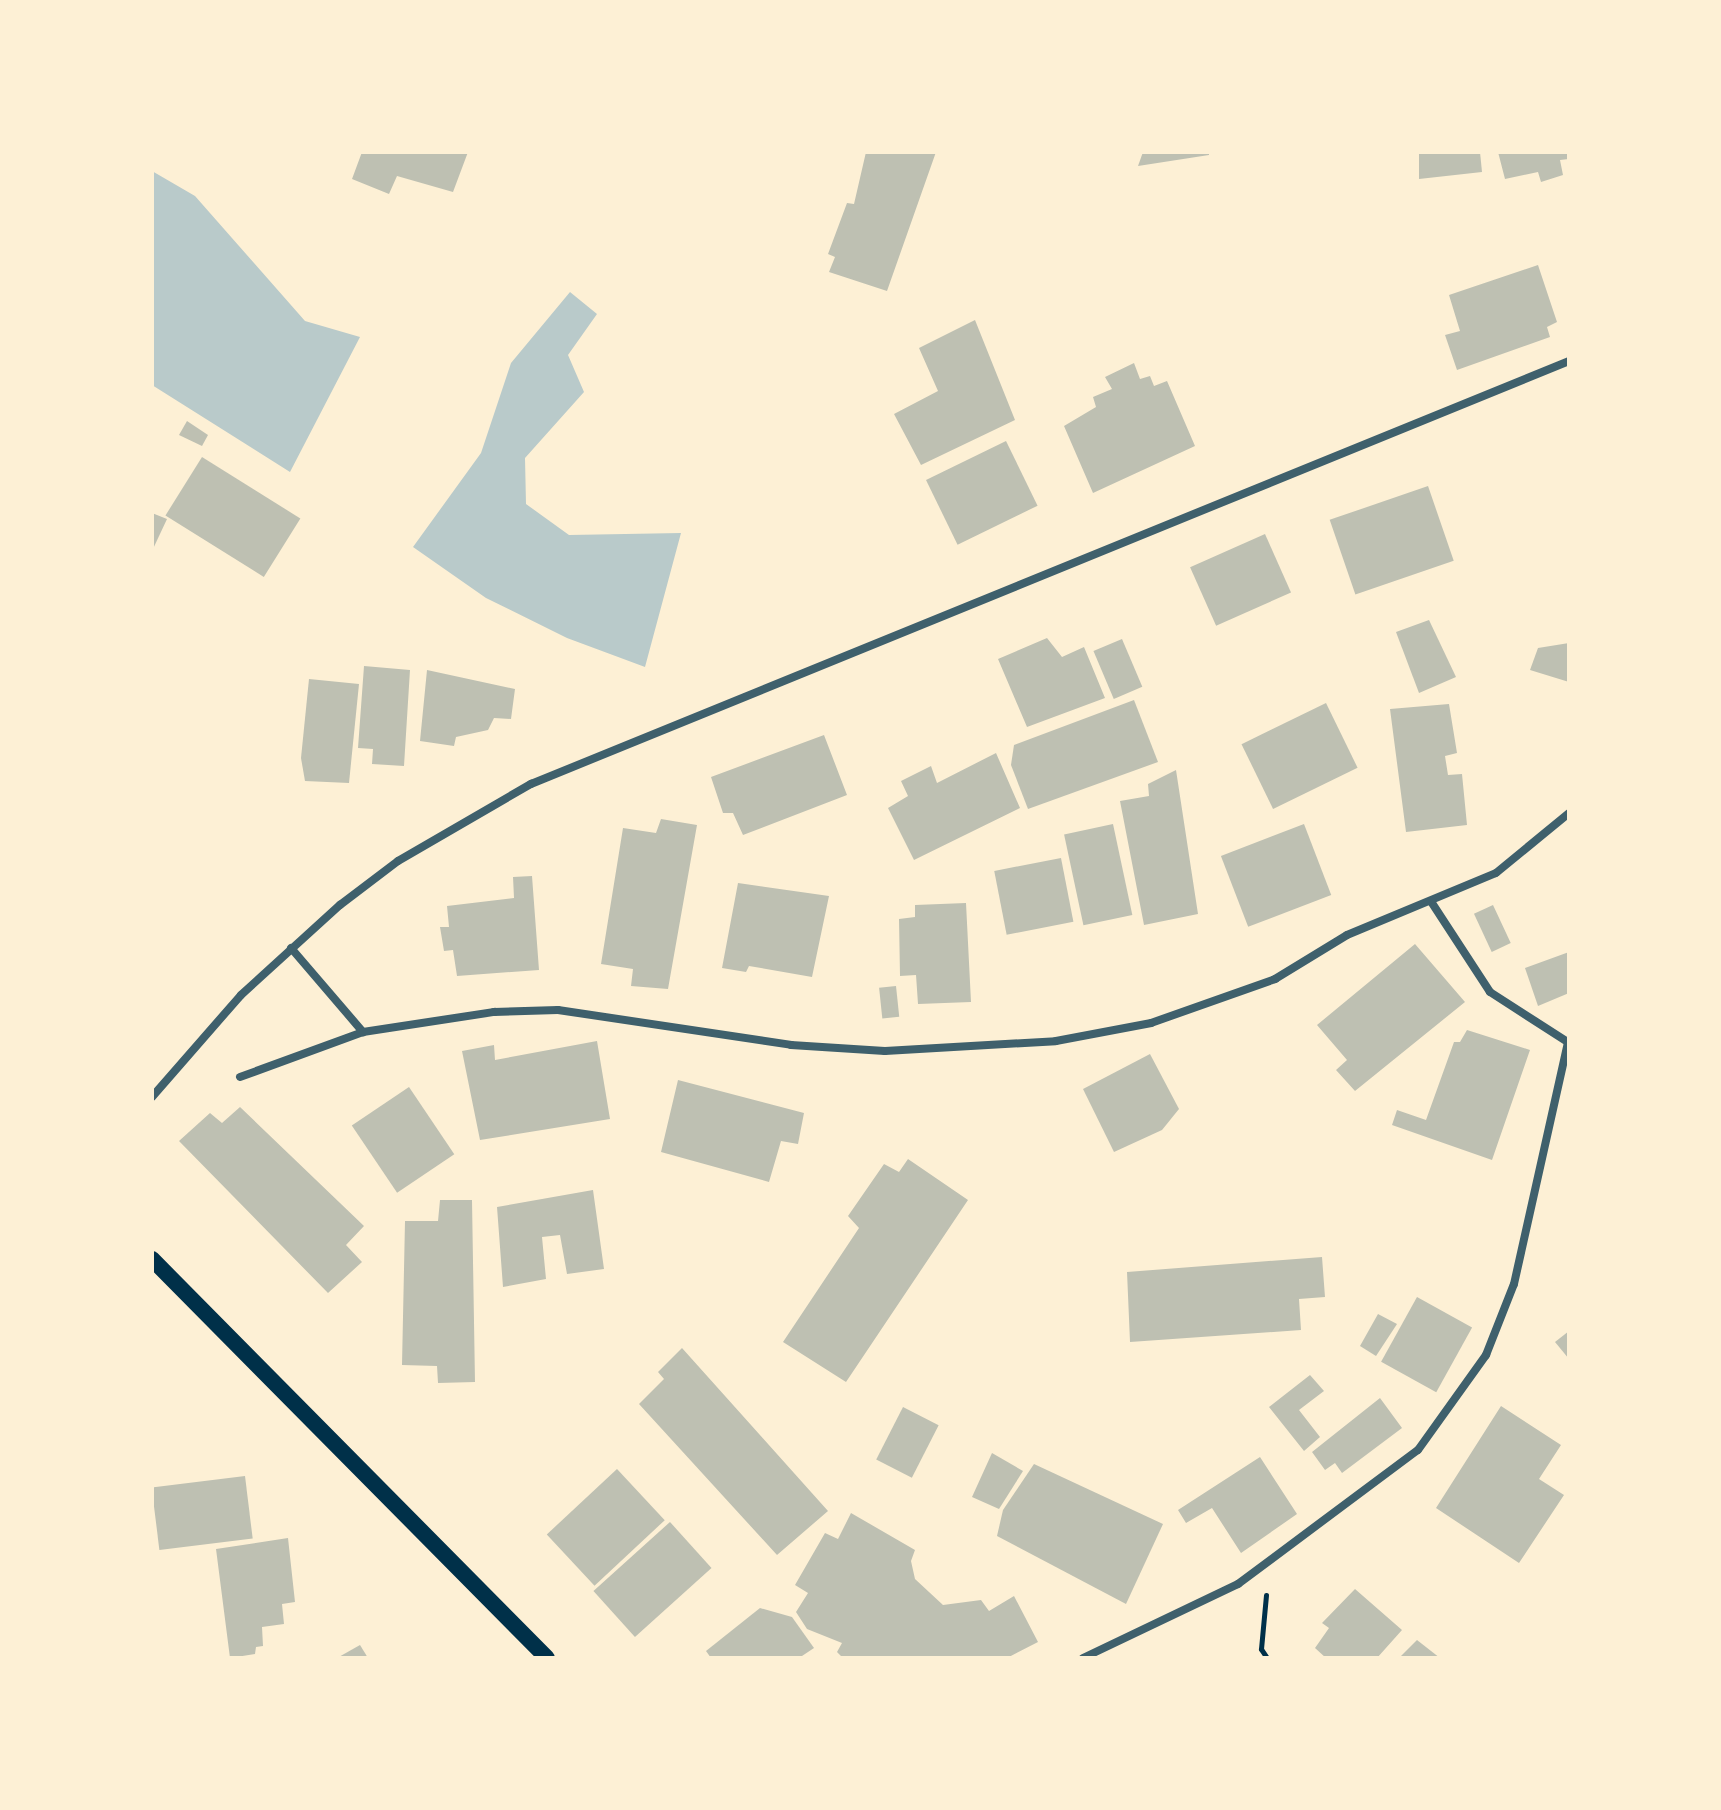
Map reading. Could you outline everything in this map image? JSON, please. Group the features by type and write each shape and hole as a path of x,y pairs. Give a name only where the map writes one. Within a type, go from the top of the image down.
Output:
{"main road":[{"path":"152,1259 547,1658"}],"street":[{"path":"152,1097 241,995 291,948 398,861 531,784 1569,361"},
{"path":"240,1077 363,1032 436,1018 558,1010 791,1045 885,1051 1056,1041 1151,1023 1275,979 1347,935 1432,903 1496,873 1569,813"},
{"path":"1083,1658 1238,1584 1269,1563 1418,1450 1486,1355 1514,1284 1568,1042 1490,992 1432,903"},
{"path":"291,948 363,1032"}],"path":[{"path":"1267,1658 1261,1649 1269,1563"}],"shaded area":[{"path":"152,171 195,196 305,321 360,337 290,472 152,385"},
{"path":"570,292 597,314 568,355 584,392 525,458 526,504 569,535 681,533 645,667 567,638 486,598 413,547 481,453 511,363"}],"building":[{"path":"362,152 468,152 453,192 397,176 389,194 352,179"},
{"path":"866,152 936,152 887,291 829,272 835,257 828,254 847,203 854,204"},
{"path":"1143,152 1209,152 1209,155 1138,166"},
{"path":"1419,152 1480,152 1482,172 1419,179"},
{"path":"1498,152 1569,152 1569,159 1560,160 1563,175 1541,182 1538,172 1505,179"},
{"path":"1538,265 1557,322 1547,327 1550,337 1457,370 1445,335 1460,331 1449,295"},
{"path":"975,320 1015,420 921,465 894,414 938,391 919,348"},
{"path":"1134,363 1140,379 1150,376 1154,386 1167,381 1195,446 1093,493 1064,426 1096,407 1093,397 1112,389 1105,377"},
{"path":"187,421 208,435 202,446 179,435"},
{"path":"1006,441 1038,506 958,545 926,480"},
{"path":"202,457 300,518 264,577 165,516"},
{"path":"1428,486 1454,561 1355,595 1330,520"},
{"path":"152,513 167,519 152,551"},
{"path":"1265,534 1291,592 1216,626 1190,567"},
{"path":"1429,620 1456,677 1419,693 1396,632"},
{"path":"1047,638 1062,657 1084,647 1105,698 1027,727 998,659"},
{"path":"1122,639 1142,687 1114,699 1093,651"},
{"path":"1569,643 1569,682 1530,670 1538,648"},
{"path":"364,666 410,670 404,766 372,764 373,749 358,748"},
{"path":"427,670 515,689 511,719 494,718 488,730 456,737 454,746 420,741"},
{"path":"309,679 359,684 349,783 305,781 301,758"},
{"path":"1134,700 1158,762 1028,809 1011,765 1014,745"},
{"path":"1326,703 1358,768 1273,809 1242,744"},
{"path":"1449,704 1457,753 1445,756 1448,775 1462,774 1467,825 1406,832 1390,709"},
{"path":"824,735 847,795 743,835 733,813 723,813 711,777"},
{"path":"996,753 1020,808 914,860 888,808 908,796 901,781 931,766 937,783"},
{"path":"1176,770 1198,914 1144,925 1120,801 1149,796 1148,784"},
{"path":"661,819 697,825 668,989 631,986 633,969 601,964 623,828 656,833"},
{"path":"1113,824 1132,915 1083,925 1064,834"},
{"path":"1304,824 1331,895 1248,927 1221,856"},
{"path":"1061,858 1073,922 1007,935 994,871"},
{"path":"532,876 539,970 457,976 453,950 444,951 440,927 449,927 447,906 514,898 513,877"},
{"path":"738,883 829,896 812,977 749,966 746,972 722,968"},
{"path":"966,903 971,1002 918,1004 916,975 900,976 899,919 915,917 915,905"},
{"path":"1493,905 1511,943 1492,952 1474,914"},
{"path":"1415,944 1465,1002 1355,1091 1336,1070 1347,1060 1317,1025"},
{"path":"1569,952 1569,993 1538,1006 1525,968"},
{"path":"896,986 899,1017 882,1019 879,988"},
{"path":"1467,1030 1530,1050 1492,1160 1392,1125 1397,1110 1426,1120 1454,1042 1460,1042"},
{"path":"597,1041 610,1119 480,1140 462,1051 494,1045 495,1060"},
{"path":"1150,1054 1179,1109 1162,1130 1114,1152 1083,1089"},
{"path":"678,1080 804,1113 798,1144 781,1141 769,1182 661,1152"},
{"path":"409,1087 454,1154 397,1193 352,1126"},
{"path":"240,1107 364,1226 346,1245 362,1262 328,1293 179,1141 210,1113 222,1123"},
{"path":"908,1159 968,1200 846,1382 783,1342 859,1228 848,1216 884,1164 899,1172"},
{"path":"593,1190 604,1269 567,1274 560,1235 542,1237 546,1279 503,1287 497,1207"},
{"path":"440,1200 472,1200 475,1382 438,1383 437,1366 402,1365 405,1221 438,1221"},
{"path":"1322,1257 1325,1297 1299,1299 1301,1330 1130,1342 1127,1272"},
{"path":"1417,1297 1472,1328 1436,1392 1381,1362"},
{"path":"1378,1314 1397,1324 1376,1356 1360,1346"},
{"path":"1569,1331 1569,1359 1555,1342"},
{"path":"682,1348 828,1511 777,1555 639,1404 664,1379 658,1372"},
{"path":"1310,1375 1324,1391 1299,1410 1320,1437 1304,1451 1269,1407"},
{"path":"1380,1398 1402,1428 1342,1473 1335,1463 1325,1470 1312,1452"},
{"path":"1501,1406 1561,1445 1539,1479 1564,1495 1519,1563 1436,1508"},
{"path":"903,1407 939,1425 912,1478 876,1460"},
{"path":"992,1453 1023,1471 999,1509 972,1497"},
{"path":"1260,1457 1297,1514 1241,1553 1212,1508 1186,1523 1178,1510"},
{"path":"1034,1464 1163,1524 1126,1604 997,1536 1003,1510"},
{"path":"617,1469 665,1520 595,1586 547,1534"},
{"path":"245,1476 253,1539 159,1550 152,1487"},
{"path":"851,1513 915,1550 911,1561 915,1579 943,1605 981,1600 989,1611 1014,1596 1038,1642 1007,1658 843,1658 837,1652 842,1643 807,1629 796,1612 808,1593 795,1585 825,1533 838,1539"},
{"path":"670,1522 711,1568 635,1637 593,1591"},
{"path":"288,1538 295,1602 282,1604 284,1624 262,1627 263,1646 256,1647 255,1654 230,1658 216,1549"},
{"path":"1355,1589 1402,1630 1377,1658 1326,1658 1315,1648 1329,1628 1322,1623"},
{"path":"760,1608 792,1617 814,1648 799,1658 711,1658 706,1651"},
{"path":"1417,1640 1440,1658 1399,1658"},
{"path":"360,1645 368,1658 337,1658"}]}
